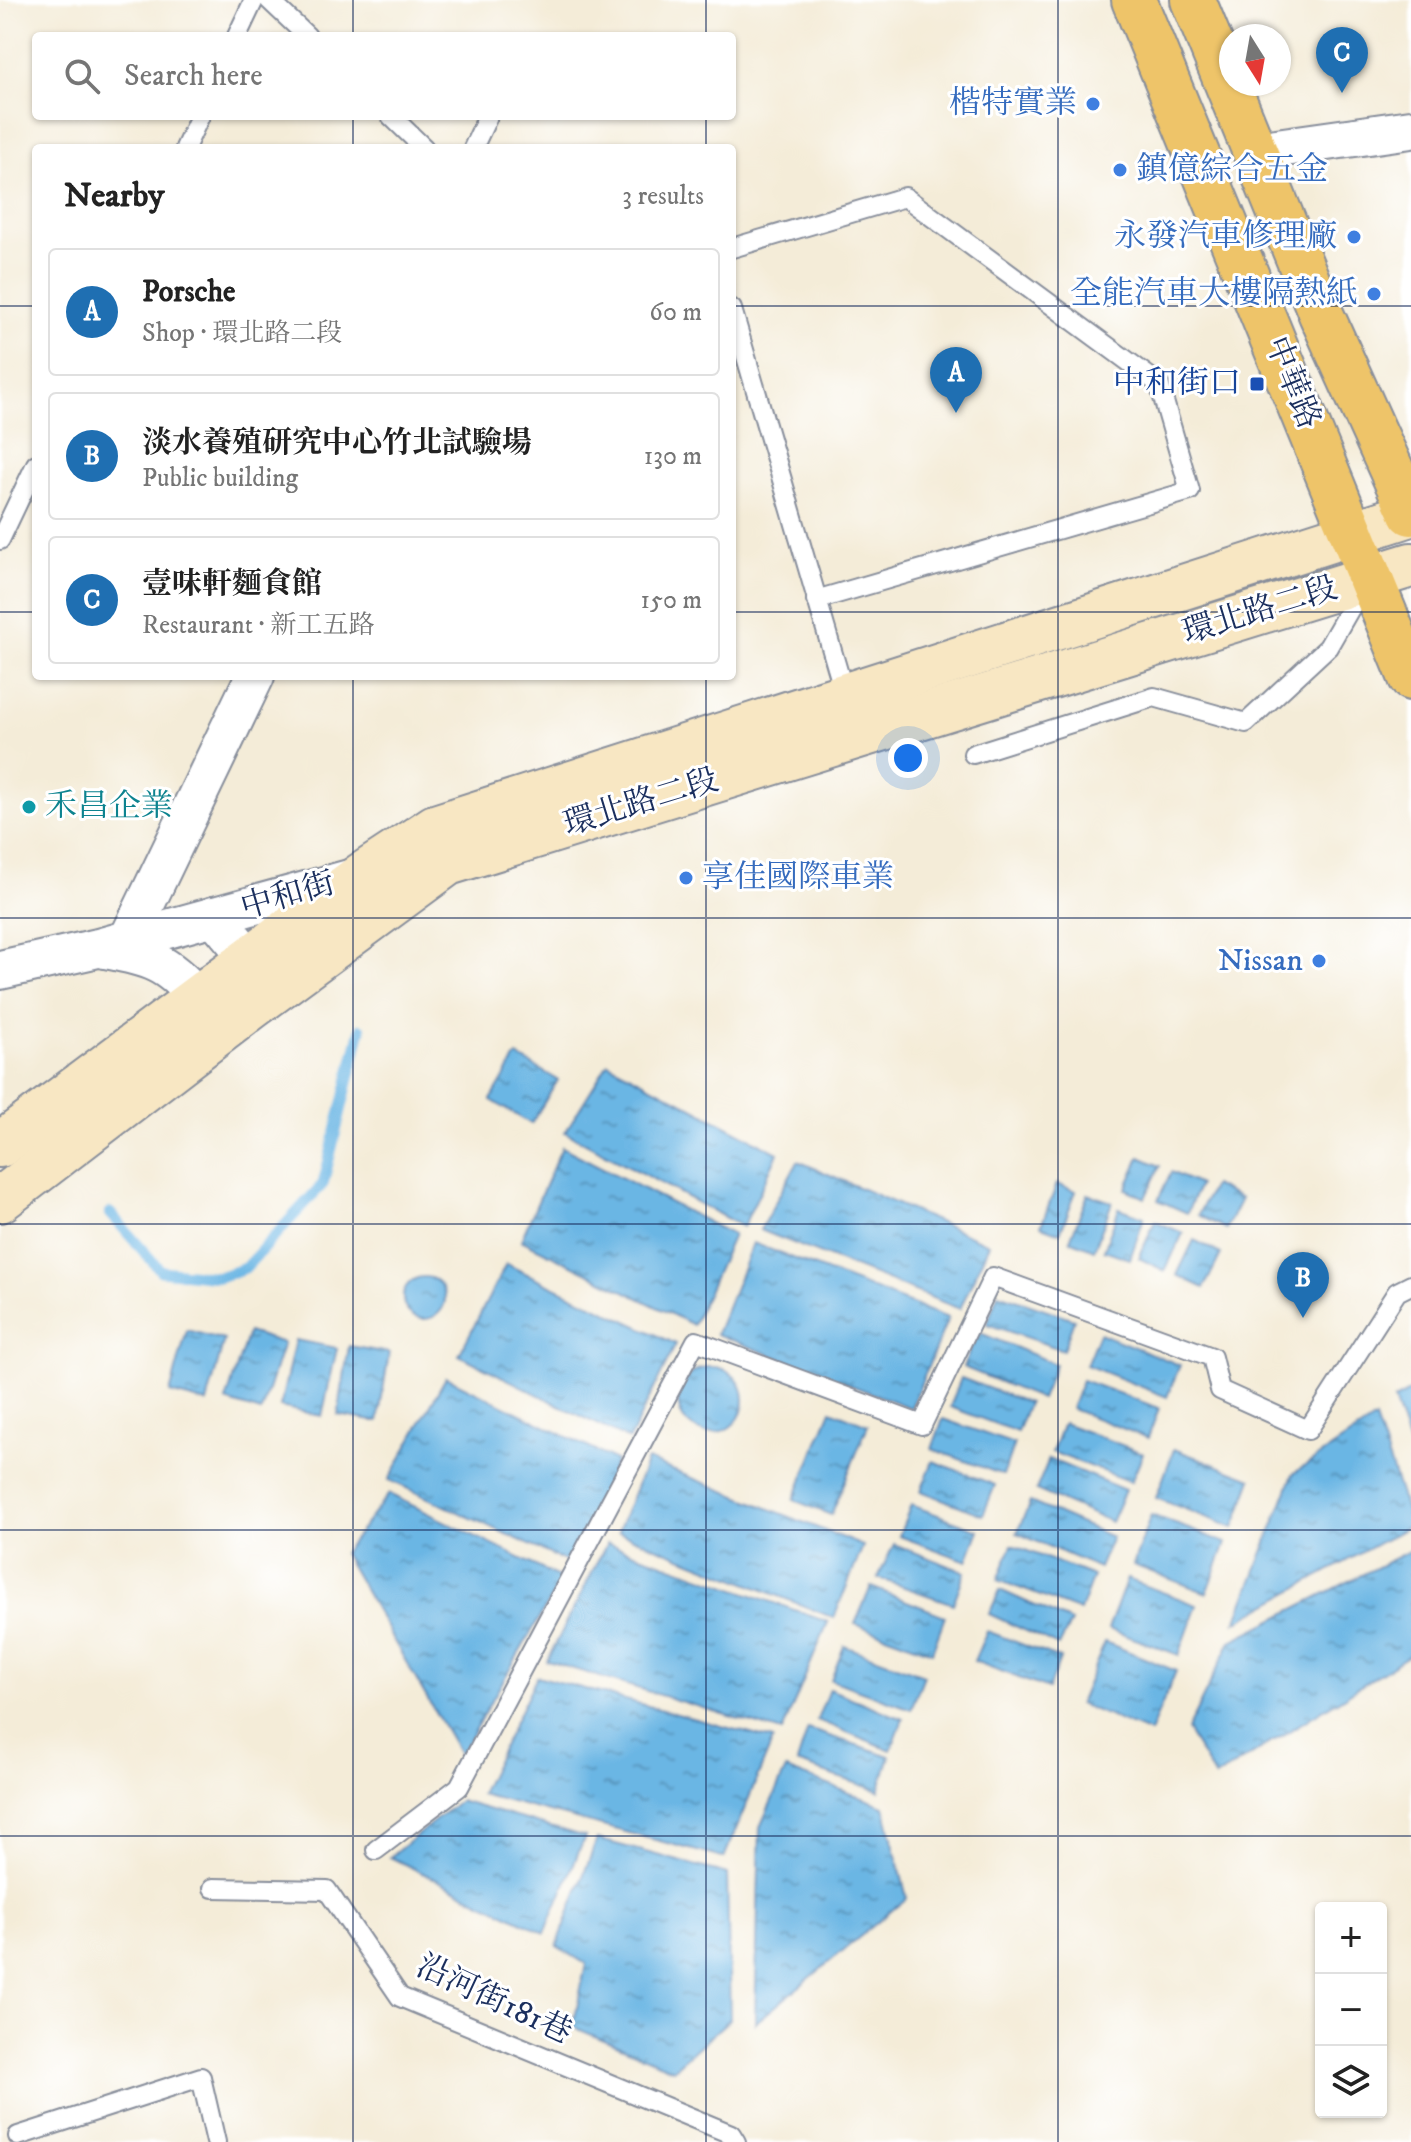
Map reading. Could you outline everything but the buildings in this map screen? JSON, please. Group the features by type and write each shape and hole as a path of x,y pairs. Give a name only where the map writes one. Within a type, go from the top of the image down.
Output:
{"main road":[{"name":"中華路","path":"1134,0 1411,678"},
{"name":"中華路","path":"1193,0 1321,314 1411,513"}],"street":[{"path":"1256,151 1411,129"},
{"name":"環北路二段","path":"0,1145 362,875 435,827 1411,513"},
{"name":"環北路二段","path":"0,1200 252,1007 448,863 1411,565"},
{"path":"113,944 253,680"},
{"name":"中和街","path":"0,970 113,944 362,875"},
{"name":"中和街","path":"214,916 250,959 252,1007"},
{"name":"中和街","path":"113,944 153,959 184,982 197,997"},
{"path":"197,997 252,1007"}],"lane":[{"path":"239,32 254,0"},
{"path":"269,0 303,32"},
{"path":"187,144 198,120"},
{"path":"395,120 420,144"},
{"path":"475,144 486,120"},
{"path":"736,247 905,197 1159,384 1190,491 816,600"},
{"path":"736,323 845,695"},
{"path":"0,540 32,472"},
{"path":"973,754 1154,697 1246,723 1328,647 1369,576"},
{"path":"376,1850 459,1787 696,1341 922,1425 993,1277 1212,1357 1220,1390 1308,1430 1397,1292 1411,1285"},
{"name":"沿河街181巷","path":"213,1888 327,1890 400,1997 731,2134 736,2142"},
{"path":"18,2136 201,2077 216,2142"}],"water":[{"path":"517,1056 558,1080 531,1124 491,1100"},
{"path":"608,1063 778,1153 743,1227 565,1132"},
{"path":"562,1147 733,1235 693,1325 521,1240"},
{"path":"1140,1157 1160,1166 1145,1198 1126,1189"},
{"path":"798,1161 989,1244 960,1309 760,1230"},
{"path":"1171,1172 1199,1185 1187,1213 1158,1200"},
{"path":"1057,1184 1076,1191 1060,1233 1041,1226"},
{"path":"1213,1185 1241,1199 1226,1229 1198,1215"},
{"path":"1088,1194 1112,1202 1094,1250 1070,1240"},
{"path":"1119,1208 1144,1217 1130,1259 1104,1250"},
{"path":"1155,1221 1183,1233 1165,1271 1139,1258"},
{"path":"1194,1240 1221,1254 1204,1288 1177,1275"},
{"path":"753,1243 948,1318 911,1408 716,1334"},
{"path":"506,1264 676,1344 629,1440 459,1355"},
{"path":"424,1277 439,1283 445,1298 439,1313 424,1319 409,1313 403,1298 409,1283"},
{"path":"998,1293 1074,1319 1063,1350 987,1324"},
{"path":"187,1330 224,1340 207,1403 170,1393"},
{"path":"248,1332 283,1343 261,1412 226,1401"},
{"path":"978,1332 1055,1364 1041,1399 963,1367"},
{"path":"1099,1333 1180,1365 1167,1397 1086,1365"},
{"path":"295,1340 337,1348 322,1416 280,1407"},
{"path":"349,1346 389,1353 378,1422 338,1415"},
{"path":"717,1367 735,1376 742,1387 742,1413 735,1424 724,1431 705,1433 687,1424 680,1413 678,1394 687,1376 698,1369"},
{"path":"446,1377 616,1461 571,1564 389,1480"},
{"path":"961,1378 1028,1403 1017,1432 950,1407"},
{"path":"1082,1380 1159,1408 1148,1438 1071,1409"},
{"path":"1411,1391 1411,1450 1394,1400"},
{"path":"831,1410 868,1425 831,1515 794,1500"},
{"path":"943,1419 1014,1444 1003,1475 932,1449"},
{"path":"1375,1419 1411,1525 1236,1622 1293,1474"},
{"path":"1063,1423 1143,1453 1131,1482 1052,1452"},
{"path":"1174,1449 1252,1479 1234,1528 1156,1498"},
{"path":"1049,1459 1125,1490 1111,1522 1036,1490"},
{"path":"647,1460 863,1546 834,1618 618,1532"},
{"path":"933,1461 995,1485 983,1515 921,1491"},
{"path":"389,1494 562,1579 460,1755 343,1553"},
{"path":"1030,1502 1112,1537 1099,1568 1017,1533"},
{"path":"911,1505 979,1530 967,1561 899,1536"},
{"path":"1151,1515 1226,1543 1207,1593 1133,1565"},
{"path":"607,1543 828,1622 782,1732 547,1661"},
{"path":"894,1544 965,1572 953,1604 878,1578"},
{"path":"1012,1545 1093,1576 1080,1611 998,1580"},
{"path":"1411,1550 1411,1654 1215,1778 1187,1730 1231,1641"},
{"path":"1127,1579 1197,1605 1179,1655 1108,1629"},
{"path":"871,1587 945,1616 932,1652 855,1624"},
{"path":"1000,1590 1071,1622 1059,1646 989,1614"},
{"path":"987,1631 1060,1659 1048,1689 974,1661"},
{"path":"1105,1642 1176,1671 1150,1733 1079,1704"},
{"path":"844,1646 924,1675 911,1709 831,1680"},
{"path":"537,1676 773,1740 724,1858 480,1794"},
{"path":"829,1689 903,1719 891,1750 817,1720"},
{"path":"808,1729 890,1756 879,1791 797,1763"},
{"path":"786,1769 884,1806 907,1898 755,2023 760,1827"},
{"path":"459,1801 585,1837 545,1933 390,1857"},
{"path":"597,1839 727,1874 730,2019 673,2069 573,2027 586,1964 557,1946"}],"waterway":[{"path":"110,1213 161,1271 219,1277 245,1268 323,1184 361,1029"}],"place":[{"name":"壹味軒麵食館","path":"1342,93"},
{"name":"楷特實業","path":"1093,104"},
{"name":"鎮億綜合五金","path":"1120,170"},
{"name":"永發汽車修理廠","path":"1354,237"},
{"name":"全能汽車大樓隔熱紙","path":"1374,294"},
{"name":"中和街口","path":"1257,384"},
{"name":"Porsche","path":"956,413"},
{"name":"禾昌企業","path":"29,807"},
{"name":"享佳國際車業","path":"686,878"},
{"name":"Nissan","path":"1319,961"},
{"name":"淡水養殖研究中心竹北試驗場","path":"1303,1318"}]}
